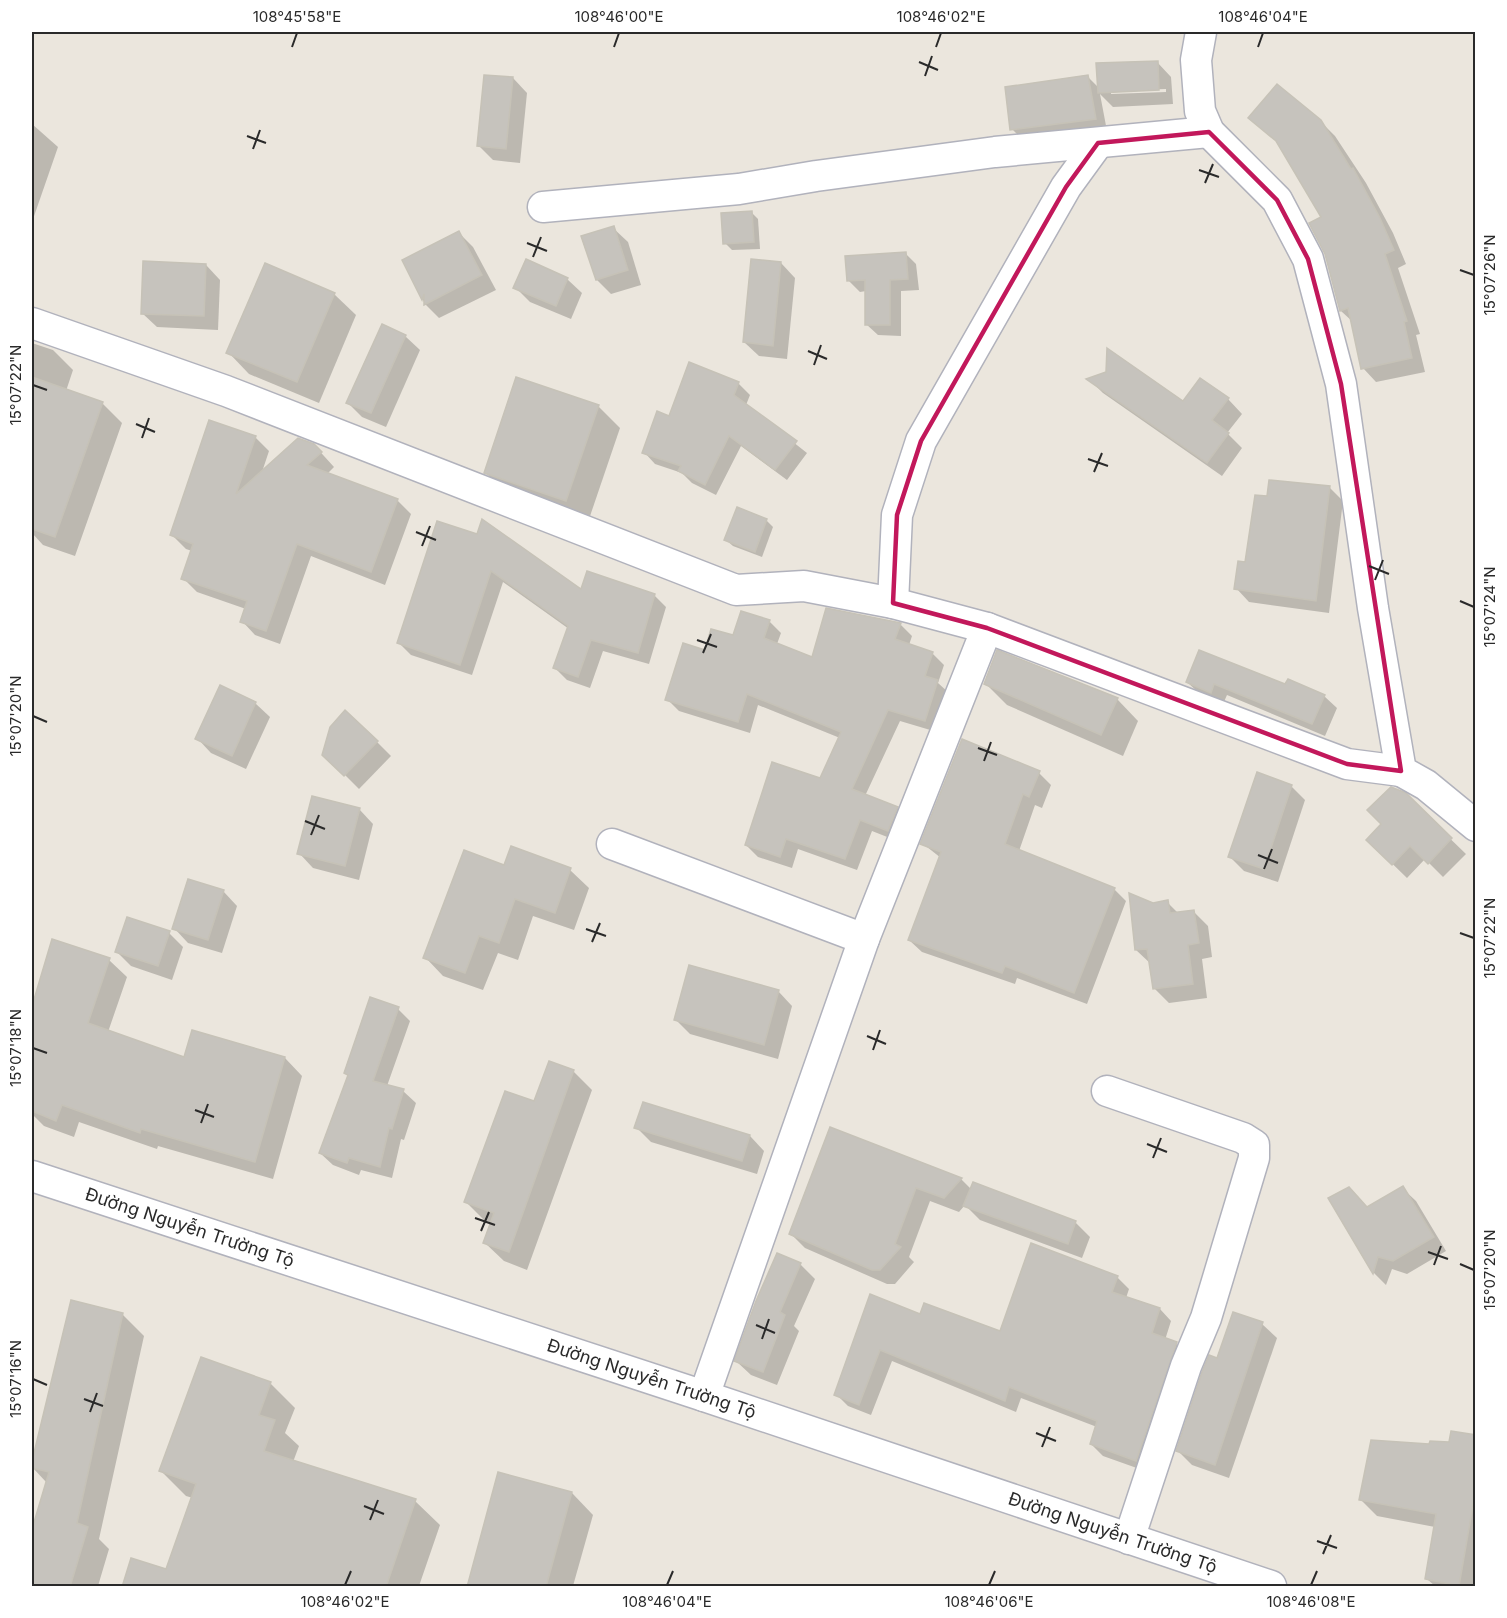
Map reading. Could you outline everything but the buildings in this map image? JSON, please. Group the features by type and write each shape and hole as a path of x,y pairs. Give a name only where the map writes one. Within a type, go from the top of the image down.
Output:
{"street":[{"path":"1201,32 1196,60 1200,111 1209,132 1277,200 1308,258 1341,384 1373,608 1401,771"},
{"path":"543,207 738,189 973,155 1209,132"},
{"path":"893,603 897,515 921,441 1066,187 1098,143"},
{"path":"32,323 226,391 735,590 804,586 893,603 987,628 1347,764 1401,771 1426,785 1476,826"},
{"path":"704,1396 864,939 987,628"},
{"path":"612,844 864,939"},
{"path":"1107,1091 1243,1138 1254,1145 1254,1158 1206,1318 1186,1365 1129,1539"},
{"name":"Đường Nguyễn Trường Tộ","path":"32,1176 704,1396 1271,1587"}],"highlighted area":[{"path":"1209,132 1277,200 1308,259 1341,384 1401,771 1347,764 987,628 893,603 897,515 921,441 1066,187 1098,143"}]}
